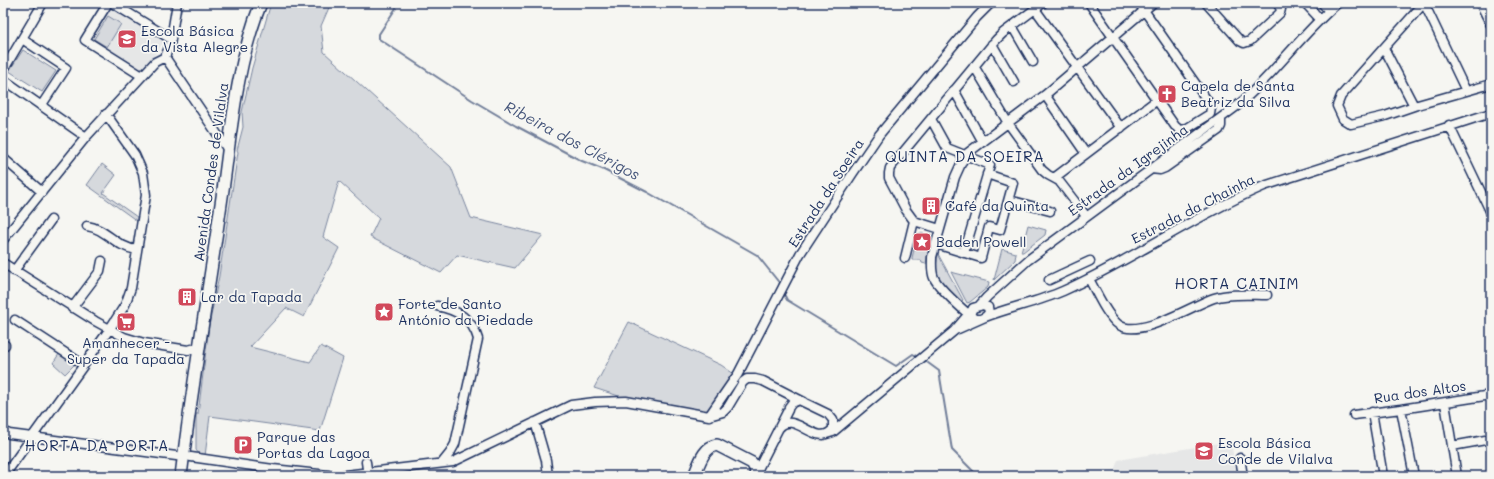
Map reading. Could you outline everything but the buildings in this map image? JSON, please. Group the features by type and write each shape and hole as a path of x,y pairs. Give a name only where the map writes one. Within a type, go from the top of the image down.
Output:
{"main road":[{"name":"Avenida Condes de Vilalva","path":"187,457 195,351 229,136 243,60 255,18 261,3"},
{"path":"694,476 705,452 714,446 721,446 747,459 756,470 755,476"},
{"path":"181,476 187,457"},
{"path":"187,457 189,476"}],"street":[{"path":"3,70 42,3"},
{"path":"108,3 85,40 142,76"},
{"path":"112,3 171,39"},
{"path":"3,240 106,114 155,62 165,57 171,39 177,3"},
{"name":"Estrada da Soeira","path":"709,416 738,374 800,254 879,135 977,17 992,3"},
{"path":"940,228 914,221 906,210 890,178 890,168 992,44 1003,33 1043,3"},
{"path":"1089,3 1175,126 1180,130 1186,129 1210,114 1211,108 1139,3"},
{"path":"976,314 935,280 932,269 932,257 940,228 955,177 965,155 1045,95 1153,3"},
{"path":"1206,3 1240,41 1244,43 1250,41 1280,13 1280,6"},
{"path":"1305,3 1320,19"},
{"path":"1322,3 1329,10"},
{"name":"Estrada da Igrejinha","path":"976,314 986,297 1028,260 1221,118 1254,90 1320,19 1338,3"},
{"path":"1466,91 1424,3 1342,96 1337,106 1343,118 1351,124 1385,116 1491,84"},
{"path":"1480,3 1491,26"},
{"path":"1035,9 1121,128"},
{"path":"1012,26 1032,62"},
{"path":"22,39 66,68 41,106"},
{"path":"992,44 1014,82"},
{"path":"1384,48 1414,106"},
{"path":"165,57 228,150"},
{"path":"974,66 1008,124 1042,170 1059,181 1086,216"},
{"path":"3,79 86,137"},
{"path":"954,90 983,142"},
{"path":"1045,95 1086,154"},
{"path":"1054,178 1157,100"},
{"name":"Estrada da Chainha","path":"976,314 1004,310 1047,298 1088,279 1230,201 1254,191 1491,112"},
{"path":"4,476 109,330 125,305 129,294 133,279 146,195 143,173 135,155 106,114"},
{"path":"931,119 947,148 990,165 964,253"},
{"path":"1449,125 1491,213"},
{"path":"214,128 229,136"},
{"path":"3,158 42,192"},
{"path":"936,244 981,258 989,227 1000,230 1014,183 987,174"},
{"path":"1008,200 1050,211"},
{"path":"14,271 51,220"},
{"path":"905,258 914,221"},
{"path":"87,226 98,229 122,246 137,250"},
{"path":"72,308 100,270 102,261"},
{"path":"1049,280 1090,261"},
{"path":"3,263 72,308 124,337 138,341 195,351"},
{"path":"1071,270 1078,284"},
{"path":"1088,279 1111,318 1120,326 1130,329 1158,323 1172,318 1215,298 1225,296 1266,295"},
{"path":"779,428 785,423 790,422 816,434 824,435 833,432 976,314 989,313 988,308 998,288"},
{"path":"437,306 452,309 466,318 475,329 478,339 455,444 450,454 442,463"},
{"path":"988,308 1004,310"},
{"path":"16,320 84,365"},
{"path":"6,432 31,437 296,472 337,476 368,475 453,462 571,405 595,402 626,401 709,416 723,412 728,407 743,382 747,379 763,381 840,420 849,418"},
{"path":"755,476 788,408 790,398 783,392"},
{"name":"Rua dos Altos","path":"1354,415 1445,403 1491,395"},
{"path":"788,408 795,401 799,400 804,402"},
{"path":"1445,403 1457,476"},
{"path":"788,408 789,418 794,424"},
{"path":"1400,409 1414,476"},
{"path":"1372,412 1383,476"},
{"path":"824,435 831,432 834,426 833,420 828,414"},
{"path":"535,422 546,460 548,476"},
{"path":"1452,446 1491,438"},
{"path":"455,444 459,449 471,453"},
{"path":"747,459 753,461 759,460 766,453"},
{"path":"1240,458 1243,476"},
{"path":"366,462 368,475"}],"shaded area":[{"path":"271,3 331,3 321,26 324,52 451,167 471,218 543,235 515,268 457,255 441,273 370,237 379,218 339,181 323,237 339,248 304,317 286,308 250,347 310,362 321,346 343,358 320,431 210,416 205,456 199,454 196,450 196,414 198,414 209,326 219,276 238,152 237,150 243,127 242,112 252,68"},
{"name":"Escola Básica da Vista Alegre","path":"111,7 163,38 164,41 159,49 142,70 139,71 91,40 90,37 108,8"},
{"path":"108,16 121,24 107,47 94,39"},
{"path":"23,50 56,71 42,92 9,71"},
{"path":"102,164 116,175 103,193 137,217 137,221 87,185"},
{"path":"1028,225 1046,230 1045,235 1021,252"},
{"path":"918,234 928,235 930,239 926,264 922,263 921,260 912,260"},
{"path":"1002,249 1016,253 1015,260 994,280"},
{"path":"938,254 963,300 960,303 944,287 938,276"},
{"path":"951,272 989,282 988,287 967,303"},
{"path":"629,322 721,365 734,374 709,410 705,411 628,399 594,388"},
{"path":"59,354 75,364 65,374 53,363"},
{"name":"Escola Básica Conde de Vilalva","path":"1231,441 1236,472 1232,476 1112,476 1118,460"}],"waterway":[{"name":"Ribeira dos Clérigos","path":"396,8 379,34 379,39 472,100 516,126 582,161 602,169 647,192 757,255 781,285"},
{"name":"Ribeira dos Clérigos","path":"785,296 787,300 896,366 913,354 918,357"},
{"name":"Ribeira dos Clérigos","path":"924,360 939,371 952,450 978,476"}],"place":[{"name":"Escola Básica da Vista Alegre","path":"127,39"},
{"name":"Capela de Santa Beatriz da Silva","path":"1167,94"},
{"name":"Café da Quinta","path":"931,206"},
{"name":"Baden Powell","path":"922,242"},
{"name":"Lar da Tapada","path":"187,297"},
{"name":"Forte de Santo António da Piedade","path":"384,312"},
{"name":"Amanhecer - Super da Tapada","path":"126,322"},
{"name":"Parque das Portas da Lagoa","path":"243,445"},
{"name":"Escola Básica Conde de Vilalva","path":"1204,451"}],"district":[{"name":"QUINTA DA SOEIRA","path":"965,157"},
{"name":"HORTA CAINIM","path":"1237,284"},
{"name":"HORTA DA PORTA","path":"97,446"}]}
